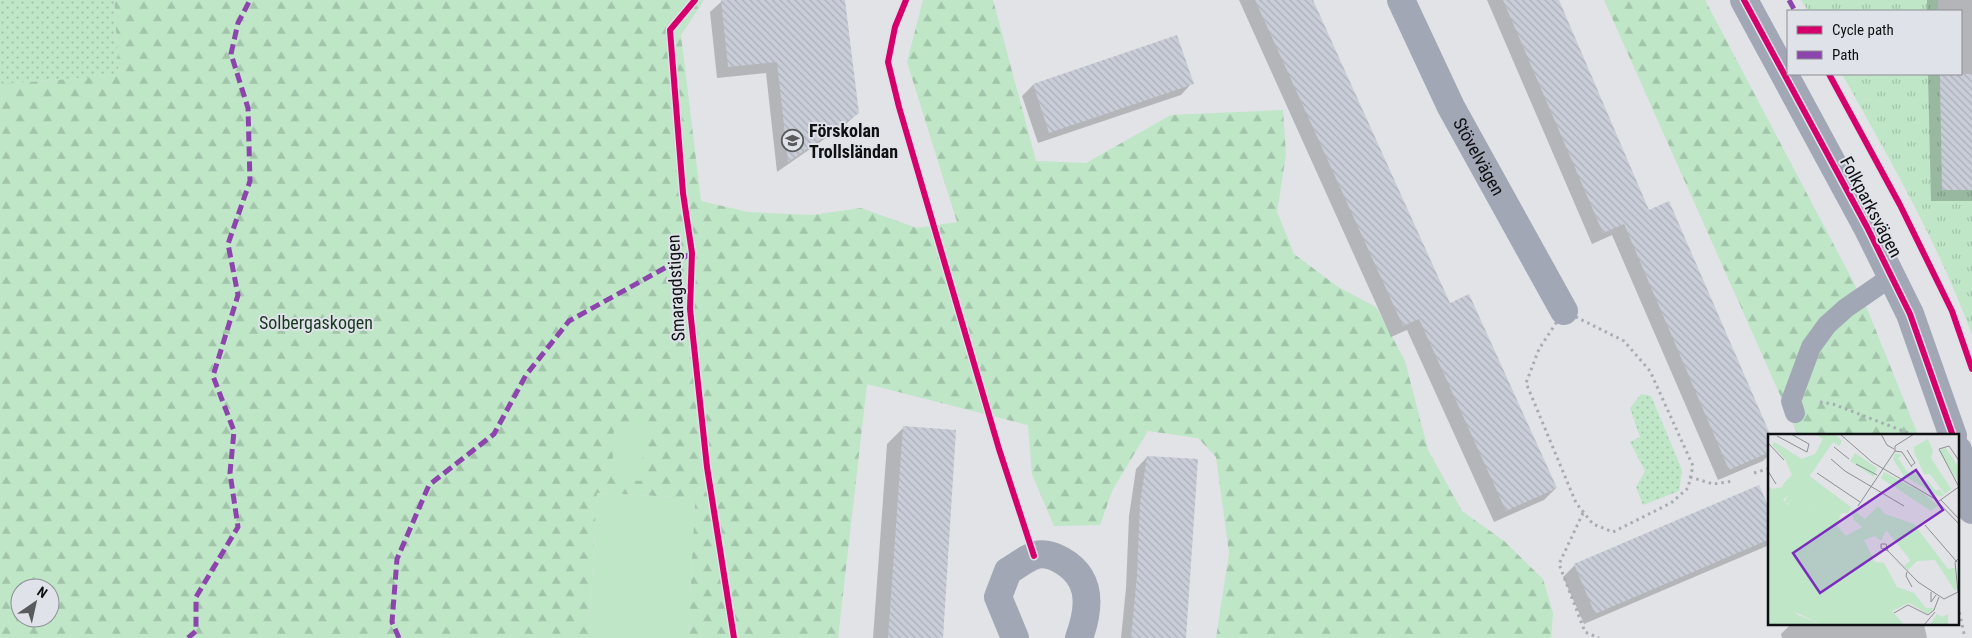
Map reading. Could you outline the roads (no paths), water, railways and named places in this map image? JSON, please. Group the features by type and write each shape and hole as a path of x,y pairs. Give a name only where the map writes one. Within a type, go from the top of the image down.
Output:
{"street":[{"name":"Stövelvägen","path":"1401,0 1451,108 1564,311"},
{"name":"Folkparksvägen","path":"1744,0 1867,228 1910,314 1952,434"},
{"path":"1960,459 1972,510"},
{"path":"1015,638 998,597 1008,570 1037,555 1052,555 1071,566 1085,583 1087,617 1078,638"}],"lane":[{"path":"1795,413 1791,400 1811,348 1826,325 1846,308 1891,277"}],"place":[{"name":"Förskolan Trollsländan","path":"793,141"}],"park label":[{"name":"Solbergaskogen","path":"316,323"}]}
